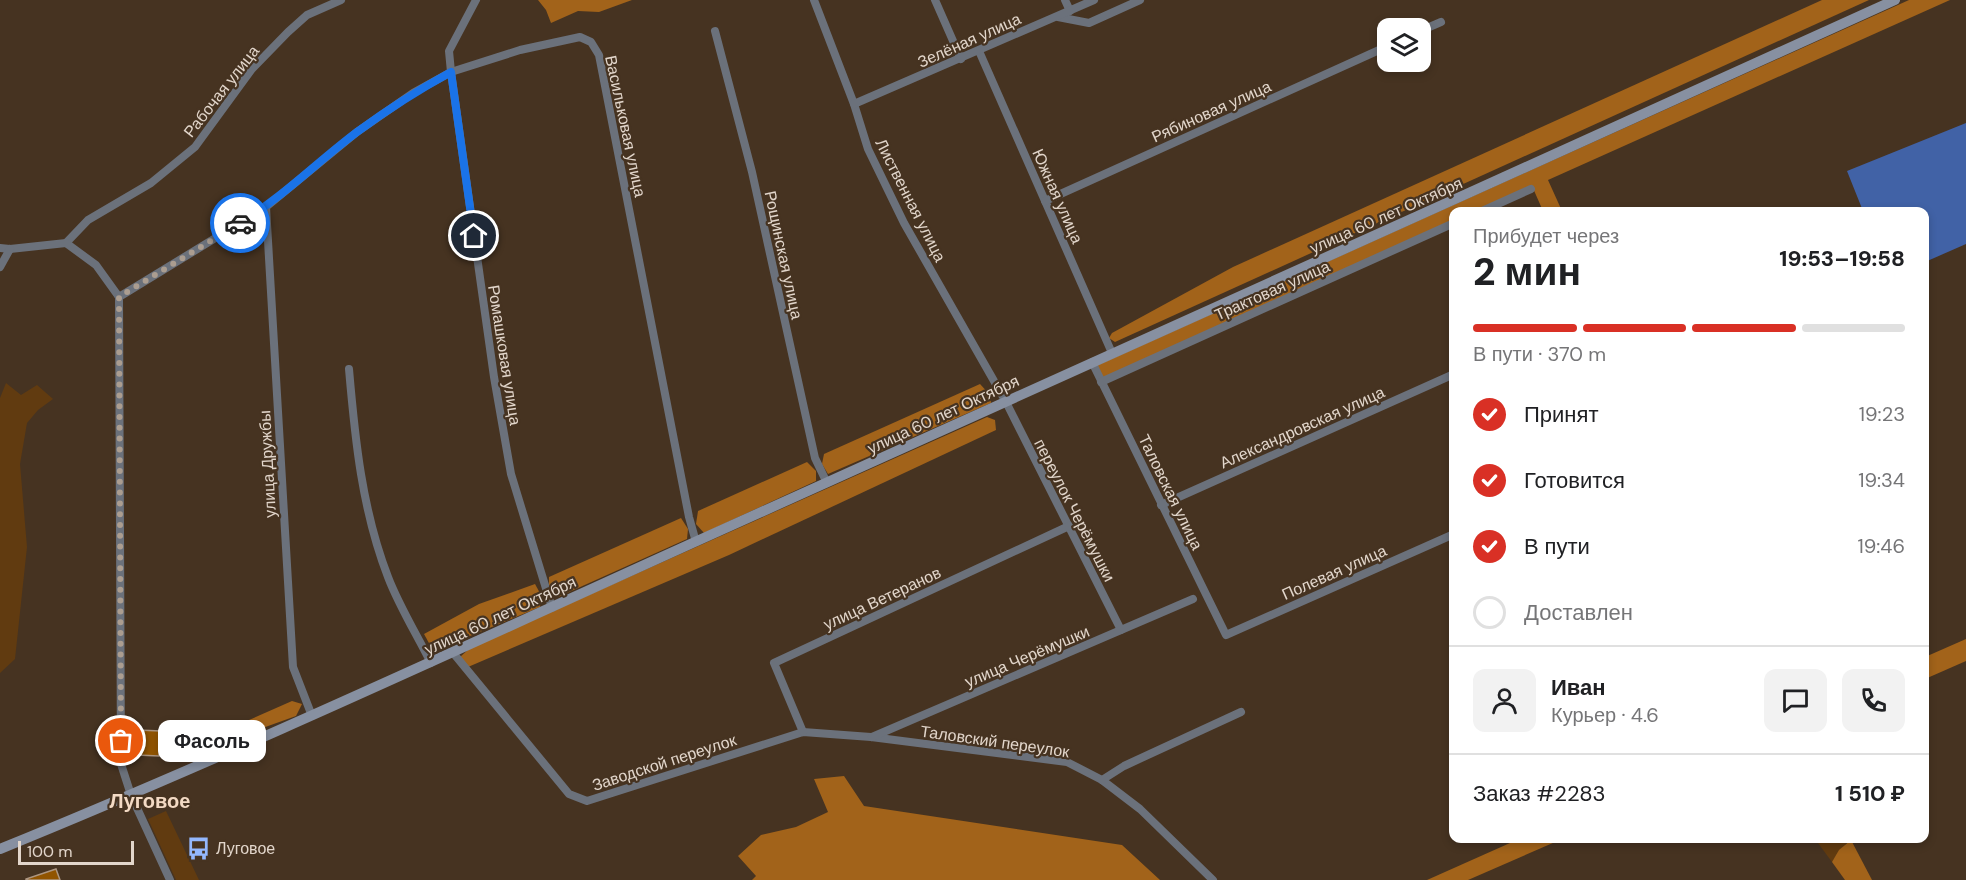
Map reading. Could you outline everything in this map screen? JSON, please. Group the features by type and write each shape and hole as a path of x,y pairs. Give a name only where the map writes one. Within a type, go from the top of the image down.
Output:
{"street":[{"name":"Рабочая улица","path":"66,243 88,220 151,183 195,147 252,69 288,32 307,15 341,0"},
{"name":"Ромашковая улица","path":"476,0 449,51 451,72 492,365 511,474 552,608"},
{"name":"Лиственная улица","path":"814,0 854,104 868,149 904,223 1006,402"},
{"path":"935,0 961,59"},
{"path":"1065,0 1070,11"},
{"name":"Зелёная улица","path":"854,104 1094,0"},
{"path":"1056,17 1089,23 1140,0"},
{"name":"улица 60 лет Октября","path":"0,849 454,654 1092,362 1895,0"},
{"path":"1431,26 1441,22"},
{"name":"Рощинская улица","path":"715,31 752,172 815,458 827,483"},
{"name":"Васильковая улица","path":"119,297 266,207 357,132 413,93 451,72 520,50 580,37 591,42 599,55 682,470 689,517 696,542"},
{"name":"Южная улица","path":"979,51 1112,353"},
{"name":"Рябиновая улица","path":"1045,201 1377,51"},
{"path":"1491,207 1531,189"},
{"name":"улица Дружбы","path":"266,207 293,666 312,716"},
{"name":"Трактовая улица","path":"1101,382 1449,226"},
{"path":"0,248 66,243 96,266 119,297 121,764 130,795 170,880"},
{"path":"0,267 10,249"},
{"name":"Таловская улица","path":"1092,362 1226,635"},
{"path":"349,369 357,459 369,516 388,577 431,663"},
{"name":"Александровская улица","path":"1161,505 1449,376"},
{"name":"переулок Черёмушки","path":"1006,402 1120,630"},
{"name":"улица Ветеранов","path":"803,732 774,663 1069,526"},
{"name":"Полевая улица","path":"1226,635 1449,536"},
{"name":"улица Черёмушки","path":"871,737 1193,599"},
{"name":"Заводской переулок","path":"454,654 569,794 587,801 803,732"},
{"path":"1102,780 1124,766 1240,712"},
{"name":"Таловский переулок","path":"803,732 871,737 1067,762 1102,780 1140,809 1213,880"}],"shaded area":[{"path":"538,0 632,0 599,12 578,11 551,23 546,10"},
{"path":"1822,0 1869,0 1115,342 1109,338 1112,333 1233,267"},
{"path":"1909,0 1950,0 1548,180 1560,207 1541,207 1532,186 1485,207 1449,207"},
{"path":"1449,207 1449,224 1102,378 1095,371 1098,365"},
{"path":"6,383 21,395 37,385 53,399 38,410 27,423 20,464 27,547 15,659 0,673 0,398"},
{"path":"980,384 990,395 991,403 828,474 822,464 824,454"},
{"path":"987,417 995,420 996,430 729,555 468,667 460,657 470,648"},
{"path":"807,462 816,471 816,481 704,533 696,524 698,511"},
{"path":"681,518 688,529 687,539 558,597 549,589 549,577"},
{"path":"535,584 541,595 540,607 436,650 424,634 479,604"},
{"path":"1966,639 1966,661 1929,677 1929,655"},
{"path":"292,701 302,704 296,716 257,730 250,728 249,720"},
{"path":"844,776 864,806 1122,845 1160,880 752,880 756,876 738,856 761,835 796,827 828,812 814,779"},
{"path":"166,811 199,880 176,880 148,819"},
{"path":"1510,843 1553,843 1468,880 1427,880"},
{"path":"1818,843 1846,843 1832,862"},
{"path":"1847,843 1853,843 1872,880 1845,880 1832,862 1839,850"}],"water":[{"path":"1966,123 1966,244 1929,260 1929,207 1861,207 1847,171"}],"building":[{"path":"138,730 160,731 159,756 137,755"},
{"path":"56,869 60,880 26,880 26,879"}],"way so far":[{"path":"121,741 119,297 240,223"}],"place":[{"name":"Фасоль","path":"121,741"},
{"name":"Луговое","path":"198,848"}],"district":[{"name":"Луговое","path":"150,801"}],"route":[{"path":"240,223 266,207 357,132 413,93 451,72 474,236"}]}
